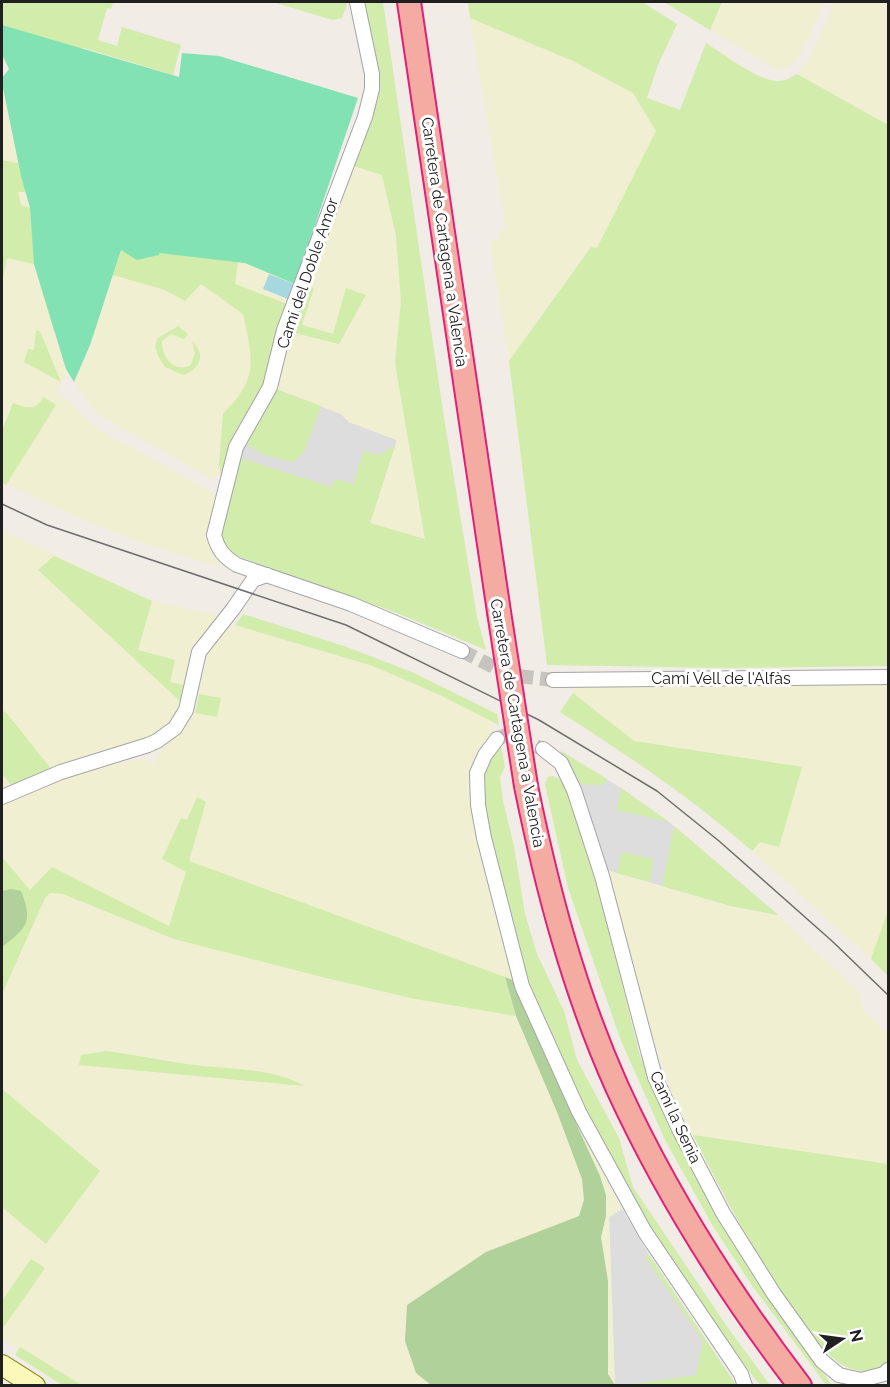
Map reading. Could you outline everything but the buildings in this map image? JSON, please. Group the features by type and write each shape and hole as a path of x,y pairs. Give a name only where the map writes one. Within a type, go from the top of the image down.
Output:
{"highway":[{"name":"Carretera de Cartagena a Valencia","path":"409,2 526,786 538,845 557,918 591,1021 616,1085 675,1201 698,1240 764,1338 800,1386"},
{"path":"764,1338 788,1386"}],"main road":[{"path":"2,1365 35,1386"}],"street":[{"name":"Camí del Doble Amor","path":"237,565 226,559 217,547 214,535 237,447 270,387 284,330 364,117 372,89 372,74 357,2"},
{"path":"237,565 351,604 462,651"},
{"path":"237,565 244,578 244,592"},
{"path":"2,797 62,772 148,745 174,728 186,710 199,652 253,580 267,575"},
{"name":"Camí Vell de l'Alfàs","path":"553,680 888,677"},
{"path":"497,740 485,754 477,773 478,805 484,838 522,986 579,1112 645,1232 741,1374 745,1386"},
{"name":"Camí la Senia","path":"543,749 561,763 574,790 602,876 655,1077 723,1213 774,1294 822,1361 839,1375 861,1380 884,1374 888,1370"}],"shaded area":[{"path":"276,389 341,414 349,422 397,440 370,523 238,461"},
{"path":"561,751 621,788 669,822 778,915 731,906 606,870 577,784"},
{"path":"622,1209 649,1255 736,1385 615,1385 609,1217"}],"green space":[{"path":"2,2 113,2 111,9 107,8 98,40 117,46 122,27 181,45 173,75 84,48 6,64 2,54"},
{"path":"273,2 348,2 342,18 333,20"},
{"path":"365,2 383,2 444,418 477,617 486,650 397,613 237,556 226,546 222,538 224,512 238,461 243,459 332,487 335,479 354,484 363,451 378,455 395,446 370,523 425,539 395,363 401,301 396,236 382,175 350,165 374,106 372,44"},
{"path":"468,2 642,2 677,24 658,65 647,98 680,110 706,43 762,77 782,81 797,74 888,125 888,666 729,668 547,665 509,361 591,247 597,248 656,131 633,93 573,61 470,18"},
{"path":"664,2 825,2 799,57 788,68 777,70"},
{"path":"664,2 722,2 710,30"},
{"path":"834,2 888,2 888,125 797,74 813,52"},
{"path":"470,18 573,61 633,93 656,131 597,249 590,247 509,361 490,241 499,240 498,232 506,228"},
{"path":"2,25 179,77 182,53 219,56 358,98 295,284 245,263 159,253 159,255 137,260 121,250 90,345 74,382 66,369 34,264 30,208 2,83 2,78 9,69 2,54"},
{"path":"227,59 334,91 332,175 295,284 238,262 235,284 287,304 266,383 239,425 226,459 224,473 221,475 219,464 223,414 243,390 250,368 251,357 243,314 201,284 185,301 165,290 113,275 123,245"},
{"path":"2,80 21,176 30,208 34,264 68,374 56,390 98,429 219,496 207,533 208,545 221,568 137,541 85,521 2,482"},
{"path":"2,160 18,163 26,192 18,192 21,205 30,208 34,258 106,295 90,345 54,331 34,264 7,258 2,282"},
{"path":"350,165 382,175 396,236 401,301 395,363 425,539 370,523 397,440 349,422 341,414 276,389 292,321"},
{"path":"121,250 245,263 295,284 266,383 239,425 226,459 224,473 212,479 98,415 74,382 90,345"},
{"path":"306,285 314,288 302,325 333,334 346,288 366,295 339,344 295,333 297,326 291,324"},
{"path":"178,326 188,334 184,339 171,334 162,341 167,358 175,366 191,365 195,353 192,341 200,356 200,361 194,369 183,375 165,367 155,346 158,338"},
{"path":"36,330 40,331 61,382 24,362 28,349 34,350"},
{"path":"276,389 321,406 304,452 293,462 260,453 249,446 246,441"},
{"path":"43,397 56,405 6,485 2,482 2,431 13,403 30,407 37,405"},
{"path":"2,530 152,601 220,616 191,649 180,701 173,717 155,735 2,790"},
{"path":"54,556 152,601 138,650 175,660 170,682 183,685 180,701 38,570"},
{"path":"243,614 344,646 412,672 497,714 499,725 442,696 373,666 235,625"},
{"path":"235,625 373,666 442,696 491,721 494,732 481,746 469,776 479,854 497,924 524,1009 577,1124 622,1209 609,1217 615,1385 75,1385 2,1338 2,803 72,774 147,758 153,766 160,752 195,713 209,644"},
{"path":"570,684 888,684 888,962 871,959 752,851 760,842 778,847 801,767 634,741 573,693"},
{"path":"573,693 634,741 802,767 779,847 760,842 752,851 683,795 560,712"},
{"path":"199,694 221,698 217,717 195,713"},
{"path":"5,711 52,770 13,787 2,774 2,714"},
{"path":"501,746 505,767 500,777 503,801 514,846 525,914 537,954 564,1011 577,1060 619,1138 633,1187 728,1328 770,1385 760,1385 725,1341 657,1240 580,1103 527,982 491,851 481,785 485,767"},
{"path":"561,751 607,779 604,785 577,784"},
{"path":"553,776 563,781 576,814 605,916 640,1056 659,1100 704,1194 757,1282 832,1385 826,1385 753,1287 714,1228 665,1140 620,1038 568,888 545,784 548,777"},
{"path":"621,788 669,822 617,810"},
{"path":"197,797 206,802 189,861 505,977 516,1016 415,999 174,939 63,894 50,893 45,898 2,994 2,857 30,890 52,867 169,926 186,872 162,859 181,818 187,820"},
{"path":"674,826 778,915 731,906 662,886"},
{"path":"622,852 653,859 650,882 617,873"},
{"path":"606,870 731,906 778,915 858,991 864,1010 888,1034 888,1361 856,1371 838,1362 816,1340 764,1265 674,1098 655,1045"},
{"path":"11,889 21,891 27,918 17,935 2,947 2,891"},
{"path":"888,911 888,976 871,959"},
{"path":"505,977 513,980 600,1176 606,1195 606,1216 601,1237 608,1281 608,1374 615,1385 431,1385 416,1373 405,1341 407,1305 486,1252 579,1216 584,1200 582,1179 557,1112 516,1016"},
{"path":"106,1051 194,1065 266,1072 293,1080 304,1086 79,1065 81,1055"},
{"path":"2,1089 100,1171 46,1244 2,1207"},
{"path":"693,1135 888,1164 888,1361 883,1366 864,1371 844,1366 819,1343 786,1299 757,1254"},
{"path":"649,1255 736,1385 627,1385 696,1375 703,1341 645,1257"},
{"path":"31,1259 45,1268 2,1328 2,1301"},
{"path":"20,1347 81,1385 62,1385 15,1355"}],"water":[{"path":"269,274 294,284 288,299 263,289"}],"tunnel":[{"path":"462,651 510,675 553,680"},
{"path":"497,739 506,735 543,749"}],"tram line":[{"path":"2,504 47,525 346,625 539,720 657,791 719,841 832,941 888,995"}]}
